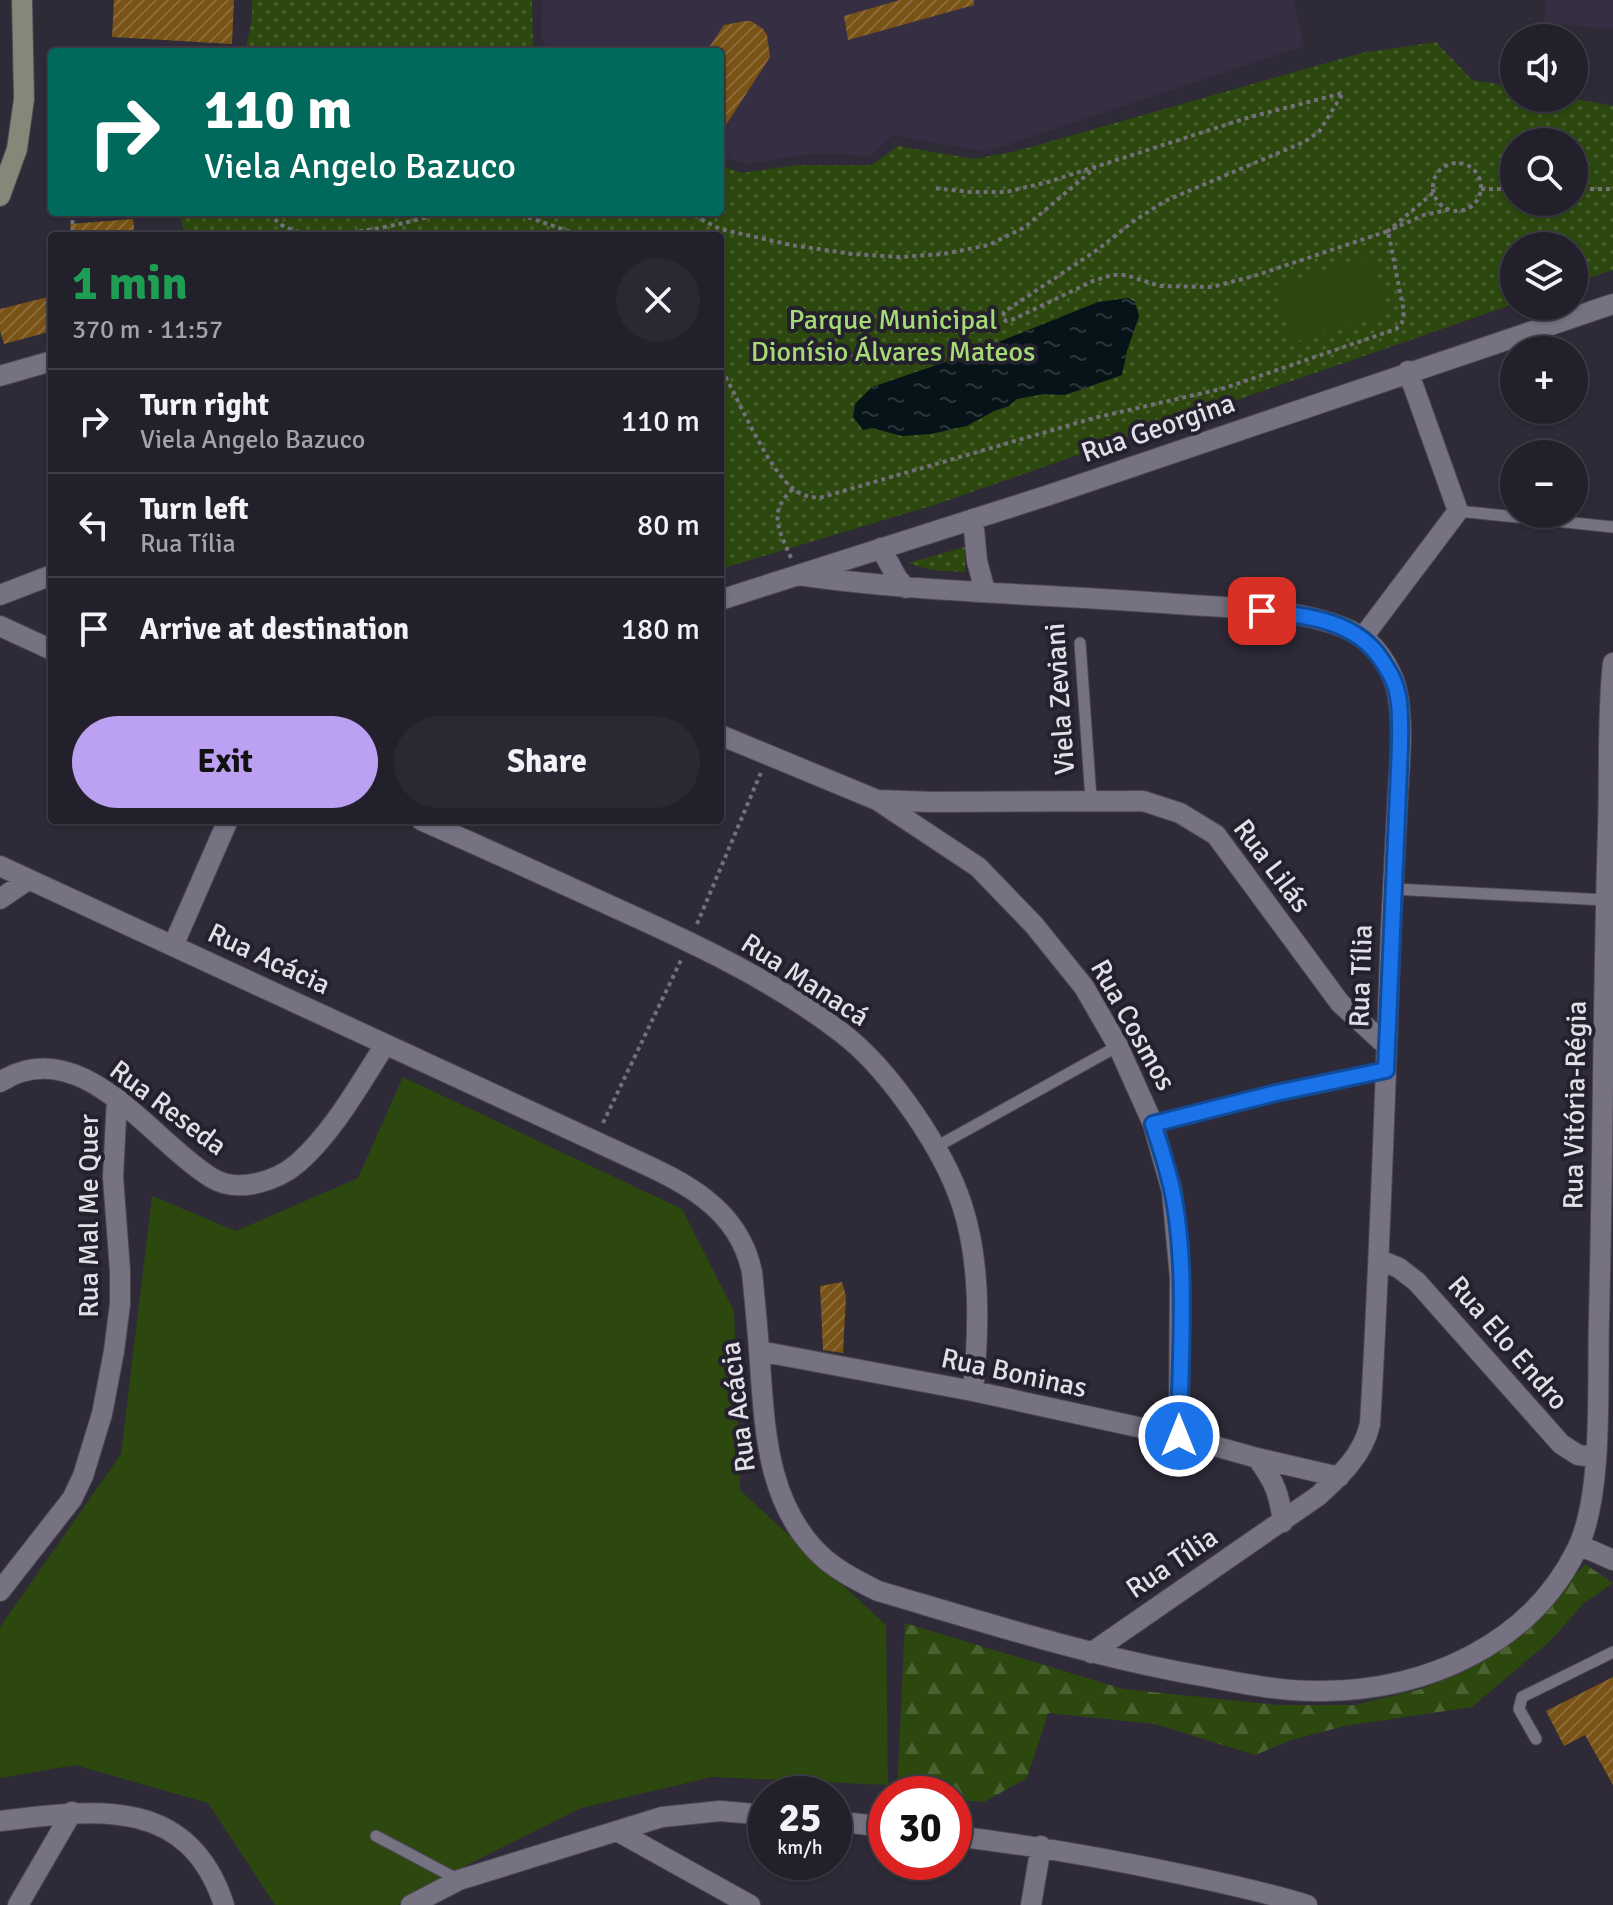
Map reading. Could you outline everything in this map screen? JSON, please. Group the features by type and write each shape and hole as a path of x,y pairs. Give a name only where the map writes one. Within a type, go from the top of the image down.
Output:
{"main road":[{"path":"0,196 17,149 24,99 22,0"}],"street":[{"name":"Rua Georgina","path":"724,599 973,519 1613,304"},
{"path":"0,376 48,362"},
{"path":"798,575 906,588 1289,614 1318,619 1363,637 1458,511 1408,371"},
{"path":"973,519 977,561 985,591"},
{"path":"881,548 906,588"},
{"path":"0,595 48,577"},
{"path":"0,626 48,648"},
{"name":"Rua Tília","path":"1091,1653 1283,1522 1339,1477 1366,1439 1370,1424 1380,1260 1400,746 1398,696 1394,679 1375,648 1363,637"},
{"name":"Rua Vitória-Régia","path":"1579,1545 1591,1508 1595,1457 1613,663"},
{"name":"Rua Cosmos","path":"724,737 877,800 978,867 1064,959 1095,1005 1118,1046 1153,1124 1172,1191 1180,1277 1179,1436"},
{"name":"Rua Lilás","path":"877,800 1091,799 1153,802 1202,824 1216,835 1340,1003 1387,1046"},
{"path":"173,946 226,824"},
{"name":"Rua Manacá","path":"430,824 690,941 807,1009 862,1050 912,1111 952,1177 969,1230 977,1344 973,1391"},
{"name":"Rua Acácia","path":"0,866 699,1192 721,1213 748,1252 764,1424 777,1486 794,1521 825,1559 850,1577 878,1591 1091,1653 1151,1667 1286,1691 1365,1688 1438,1672 1491,1645 1538,1609 1562,1578 1579,1545"},
{"path":"0,899 28,880"},
{"name":"Rua Reseda","path":"0,1082 31,1070 55,1069 77,1076 117,1098 214,1180 238,1185 259,1183 280,1176 318,1142 355,1093 385,1045"},
{"name":"Rua Mal Me Quer","path":"0,1591 72,1499 83,1476 102,1414 120,1304 113,1177 117,1098"},
{"name":"Rua Elo Endro","path":"1380,1260 1399,1268 1417,1282 1561,1444 1578,1455 1595,1457"},
{"name":"Rua Boninas","path":"759,1351 973,1391 1179,1436 1339,1477"},
{"path":"1257,1458 1275,1482 1283,1522"},
{"path":"1579,1545 1613,1560"},
{"path":"411,1905 459,1880 662,1817 720,1811 748,1813"},
{"path":"18,1905 72,1812"},
{"path":"0,1821 72,1812 139,1817 161,1826 188,1844 212,1876 224,1905"},
{"path":"617,1831 750,1905"},
{"path":"972,1838 1041,1846 1271,1893 1307,1905"},
{"path":"1031,1905 1041,1846"}],"lane":[{"path":"1458,511 1613,527"},
{"name":"Viela Zeviani","path":"1080,643 1091,799"},
{"path":"1393,889 1606,900"},
{"path":"936,1147 1118,1046"},
{"path":"1153,1124 1276,1093 1386,1070"},
{"path":"1536,1739 1519,1709 1522,1697 1613,1652"},
{"path":"376,1836 459,1880"}],"path":[{"path":"933,188 1006,192 1048,182 1298,103 1343,93 1319,132 1304,142 1165,201 1004,312 1006,321 1112,275 1126,275 1160,286 1212,287 1388,231 1424,215 1448,210"},
{"path":"1455,163 1471,168 1480,181 1481,189 1470,208 1455,212 1441,206 1433,193 1435,177 1440,170 1455,163"},
{"path":"695,216 720,229 791,245 900,257 943,254 989,245 1025,227 1096,167"},
{"path":"1481,189 1500,189"},
{"path":"1588,189 1613,189"},
{"path":"1388,231 1433,193"},
{"path":"272,216 285,229 295,232"},
{"path":"340,232 378,230 432,216"},
{"path":"524,216 570,232"},
{"path":"724,373 775,468 793,489 807,497 827,497 1094,418 1225,388 1396,329 1402,323 1404,312 1388,231"},
{"path":"793,489 780,500 776,516 798,575"}],"shaded area":[{"path":"542,0 1293,0 1304,46 986,152 893,135 869,156 815,153 748,164 724,157 724,48 547,48 541,38"},
{"path":"1546,0 1613,0 1613,29 1588,27 1588,24 1544,23"}],"green space":[{"path":"252,0 532,0 533,48 246,48 252,19"},
{"name":"Parque Municipal Dionísio Álvares Mateos","path":"1436,42 1472,80 1500,85 1500,112 1588,112 1588,101 1613,106 1613,270 1588,278 1588,232 1500,232 1500,309 934,505 724,568 724,232 184,232 180,216 724,216 724,167 741,173 798,165 872,165 898,146 975,159 1020,150 1362,53"},
{"path":"1372,256 1389,313 1292,343 1274,286"},
{"path":"965,547 965,572 931,570 908,563"},
{"path":"403,1077 682,1209 734,1311 740,1490 886,1625 888,1776 868,1776 868,1784 852,1783 852,1776 712,1777 581,1808 453,1872 398,1905 275,1905 208,1803 75,1765 0,1778 0,1627 121,1454 152,1196 236,1231 358,1178"},
{"path":"1585,1564 1613,1583 1583,1604 1551,1640 1472,1707 1345,1726 1291,1740 1255,1755 1155,1724 1048,1713 1027,1778 984,1802 972,1801 972,1776 898,1776 905,1623 1123,1689 1279,1705 1355,1705 1421,1689 1468,1670 1524,1634"}],"water":[{"path":"1128,298 1135,302 1139,316 1122,375 1065,395 1044,394 1017,399 967,426 931,434 902,436 872,428 863,430 853,417 855,404 872,387 966,355 1098,302"}],"building":[{"path":"114,0 234,0 232,44 112,37"},
{"path":"900,0 974,0 974,5 848,40 844,16"},
{"path":"751,21 763,29 767,35 770,57 724,128 724,48 709,48 724,25"},
{"path":"133,219 135,232 71,232 70,224"},
{"path":"48,297 48,332 4,344 0,331 0,309"},
{"path":"842,1282 846,1296 843,1353 823,1350 820,1286"},
{"path":"1613,1677 1613,1785 1585,1735 1564,1746 1546,1711"}],"route":[{"path":"1179,1436 1180,1277 1177,1224 1172,1191 1153,1124 1276,1093 1386,1070 1400,746 1398,696 1394,679 1375,648 1363,637 1318,619 1262,611"}]}
